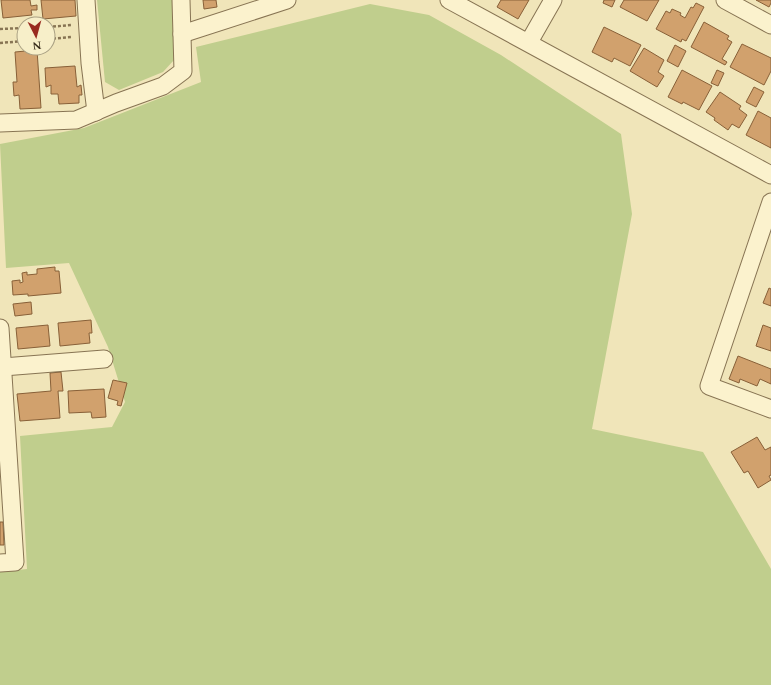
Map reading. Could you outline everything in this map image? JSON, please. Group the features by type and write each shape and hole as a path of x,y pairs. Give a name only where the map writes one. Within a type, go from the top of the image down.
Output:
{"street":[{"path":"86,0 90,63 96,112"},
{"path":"0,122 76,120 163,86 183,71 181,0"},
{"path":"182,34 288,0"},
{"path":"449,0 529,42 771,175"},
{"path":"529,42 553,0"},
{"path":"725,0 771,25"},
{"path":"771,202 709,386 771,409"},
{"path":"0,328 15,562 0,563"},
{"path":"2,367 104,359"}],"path":[{"path":"56,27 88,30"},
{"path":"0,29 16,28"},
{"path":"56,37 88,30"},
{"path":"0,43 16,42"}],"green space":[{"path":"97,0 172,0 174,60 163,72 119,90 105,82"},
{"path":"370,4 429,15 501,55 621,134 632,214 592,429 703,452 771,569 771,685 0,685 0,572 27,569 20,436 112,427 125,402 108,347 69,263 6,268 0,144 84,128 201,82 196,47"}],"building":[{"path":"1,0 30,0 31,6 37,5 37,10 31,10 32,15 3,18"},
{"path":"41,0 75,0 76,16 56,18 56,16 43,16"},
{"path":"203,0 216,0 217,7 204,9"},
{"path":"501,0 529,0 518,19 497,7"},
{"path":"604,0 615,0 612,7 603,3"},
{"path":"624,0 659,0 647,21 620,7"},
{"path":"756,0 771,0 771,3 769,7"},
{"path":"696,3 704,7 686,41 682,39 681,42 656,29 666,11 670,13 672,9 681,13 680,15 685,18 691,7 693,8"},
{"path":"704,22 729,36 727,39 732,42 722,59 727,62 725,65 691,47"},
{"path":"604,27 641,45 630,66 614,58 612,62 592,52"},
{"path":"742,44 771,58 771,71 764,85 730,67"},
{"path":"675,45 686,51 678,67 667,61"},
{"path":"644,48 664,60 658,72 664,76 657,87 630,71"},
{"path":"15,52 16,56 37,56 41,108 20,109 19,95 14,96 13,82 17,82"},
{"path":"75,66 77,87 81,85 82,95 79,95 79,103 59,104 58,94 51,94 51,85 46,87 45,68"},
{"path":"682,70 712,86 699,110 668,97"},
{"path":"717,70 724,73 718,86 711,83"},
{"path":"754,87 764,92 756,107 746,102"},
{"path":"720,92 741,106 739,109 747,115 739,128 732,124 728,130 706,112"},
{"path":"758,111 771,118 771,148 746,135"},
{"path":"55,267 55,271 59,271 61,293 28,296 28,294 13,295 12,281 20,280 20,283 23,282 22,273 27,272 27,275 37,274 37,269"},
{"path":"769,288 771,289 771,306 763,303"},
{"path":"31,302 32,314 15,316 13,304"},
{"path":"91,320 92,333 89,333 90,343 60,346 58,323"},
{"path":"48,325 50,346 18,349 16,328"},
{"path":"763,325 771,328 771,351 756,346"},
{"path":"738,356 771,369 771,384 760,379 757,386 740,379 739,383 729,379"},
{"path":"61,372 63,391 58,391 60,418 20,421 17,394 51,391 50,373"},
{"path":"113,380 127,383 121,406 117,405 118,401 108,398"},
{"path":"104,389 106,417 92,418 91,412 69,413 68,391"},
{"path":"757,437 765,450 771,447 771,475 769,476 771,480 758,488 748,471 744,473 731,452"},
{"path":"0,522 3,522 4,545 0,545"}]}
